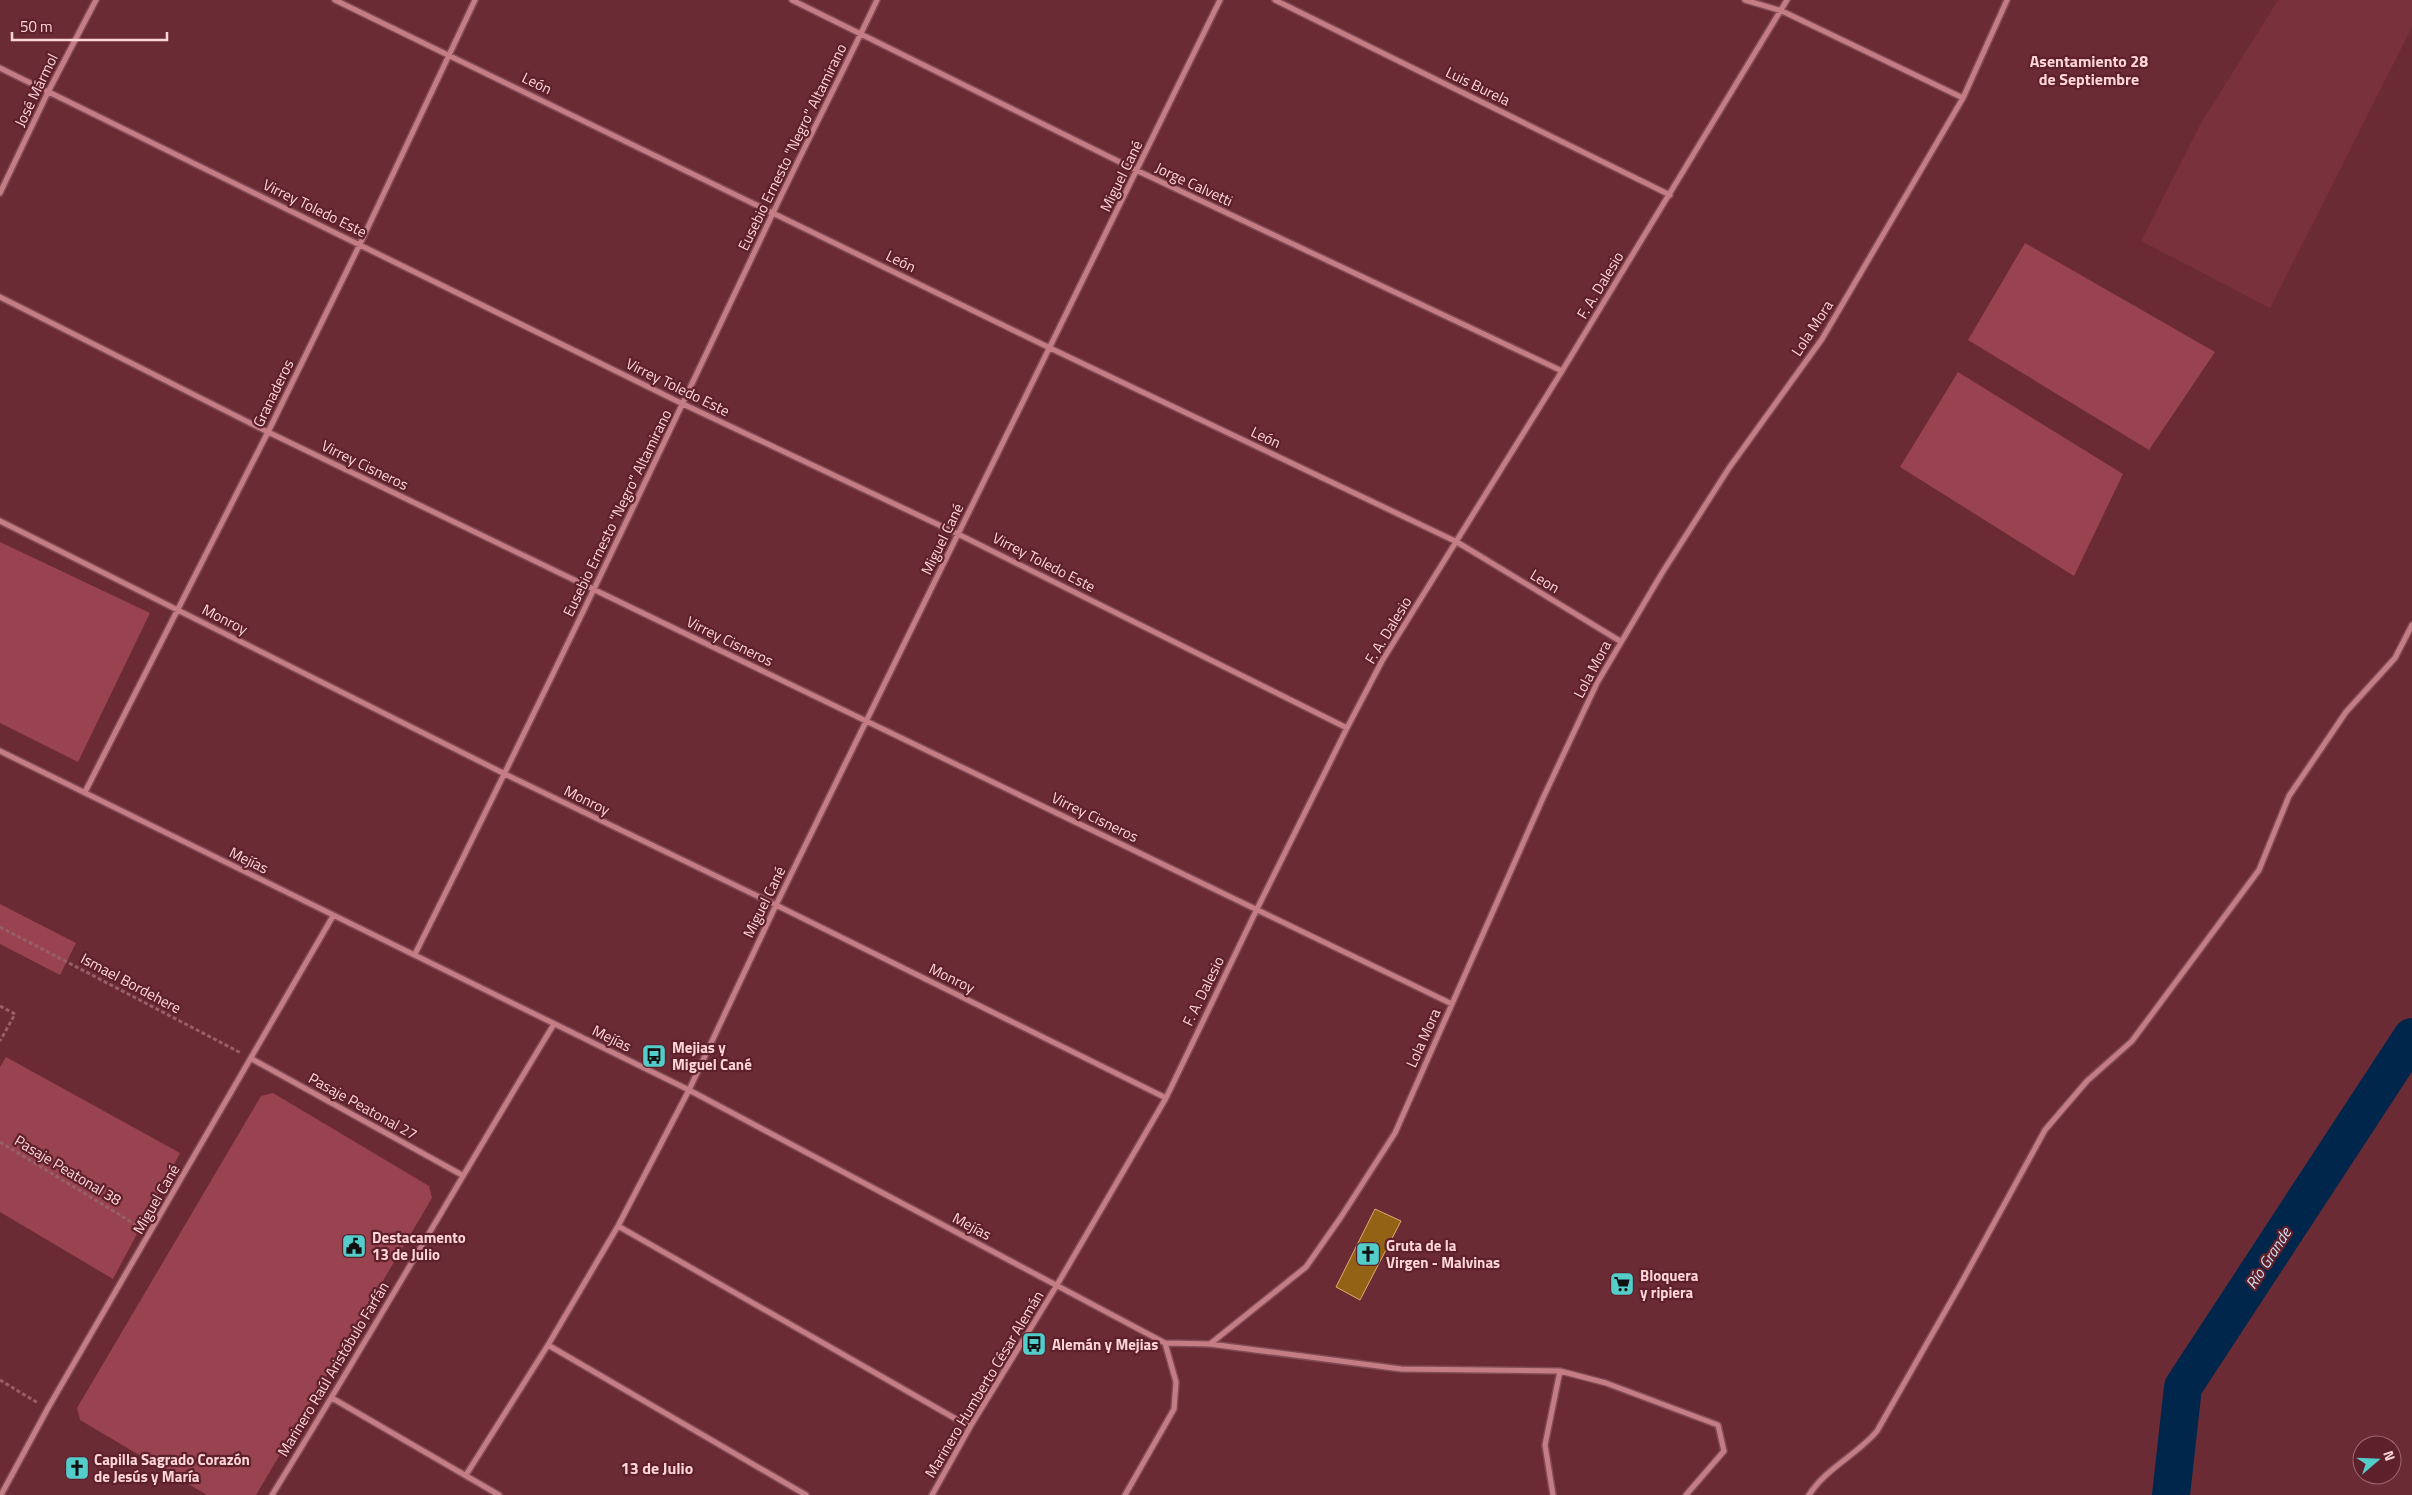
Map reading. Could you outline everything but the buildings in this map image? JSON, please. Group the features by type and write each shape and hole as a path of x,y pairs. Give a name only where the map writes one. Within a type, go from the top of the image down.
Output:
{"street":[{"name":"José Mármol","path":"0,193 48,92 96,0"},
{"name":"León","path":"335,0 1050,348 1457,542"},
{"name":"Granaderos","path":"85,792 268,432 360,244 474,0"},
{"name":"Jorge Calvetti","path":"792,0 1138,171 1562,370"},
{"name":"Eusebio Ernesto \"Negro\" Altamirano","path":"416,954 505,774 773,212 877,0"},
{"name":"Miguel Cané","path":"466,1475 548,1345 618,1226 689,1090 866,720 1138,171 1220,0"},
{"name":"Luis Burela","path":"1275,0 1670,195"},
{"path":"1745,0 1782,11 1963,98"},
{"name":"F. A. Dalesio","path":"1057,1285 1166,1098 1346,728 1382,661 1670,195 1787,0"},
{"name":"Lola Mora","path":"1210,1344 1306,1268 1395,1133 1543,798 1597,683 1620,641 1729,468 1822,339 1963,98 2007,0"},
{"name":"Virrey Toledo Este","path":"0,68 683,404 958,534 1346,728"},
{"name":"Virrey Cisneros","path":"0,297 268,432 1452,1004"},
{"name":"Monroy","path":"0,521 505,774 776,905 1166,1098"},
{"name":"Leon","path":"1457,542 1620,641"},
{"path":"1809,1495 1816,1485 1867,1442 1877,1431 1960,1287 2045,1130 2087,1081 2132,1041 2259,870 2289,796 2346,712 2395,658 2412,625"},
{"name":"Mejías","path":"0,751 333,916 416,954 689,1090 1165,1343 1210,1344 1401,1369 1560,1371 1606,1383 1718,1426 1724,1451 1686,1495"},
{"name":"Miguel Cané","path":"0,1495 48,1408 151,1234 333,916"},
{"name":"Marinero Raúl Aristóbulo Farfán","path":"272,1495 332,1398 462,1175 554,1024"},
{"name":"Pasaje Peatonal 27","path":"252,1059 462,1175"},
{"path":"618,1226 970,1427"},
{"name":"Marinero Humberto César Alemán","path":"932,1495 970,1427 1057,1285"},
{"path":"1125,1495 1174,1409 1176,1382 1165,1343"},
{"path":"548,1345 806,1495"},
{"path":"1553,1495 1545,1445 1560,1371"},
{"path":"332,1398 499,1495"}],"path":[{"name":"Ismael Bordehere","path":"1,928 252,1059"},
{"path":"0,933 1,928"},
{"path":"0,1006 15,1014 0,1041"},
{"name":"Pasaje Peatonal 38","path":"0,1142 151,1234"},
{"path":"0,1380 48,1408"}],"shaded area":[{"path":"2278,0 2412,0 2412,27 2270,308 2141,241 2201,123"},
{"path":"2025,243 2215,352 2149,450 1968,340"},
{"path":"1958,372 2123,474 2074,576 1900,467"},
{"path":"0,542 150,613 78,762 0,723"},
{"path":"0,904 76,943 60,975 0,944"},
{"path":"6,1057 180,1153 113,1279 0,1212 0,1067"},
{"path":"273,1093 429,1186 432,1198 256,1495 207,1495 80,1420 77,1408 261,1096"}],"waterway":[{"name":"Río Grande","path":"2171,1495 2183,1387 2412,1037"}],"place":[{"name":"Mejias y Miguel Cané","path":"654,1056"},
{"name":"Destacamento 13 de Julio","path":"354,1246"},
{"name":"Gruta de la Virgen - Malvinas","path":"1368,1254"},
{"name":"Bloquera y ripiera","path":"1622,1284"},
{"name":"Alemán y Mejias","path":"1034,1344"},
{"name":"Capilla Sagrado Corazón de Jesús y María","path":"77,1468"}],"district":[{"name":"Asentamiento 28 de Septiembre","path":"2089,70"},
{"name":"13 de Julio","path":"657,1468"}]}
